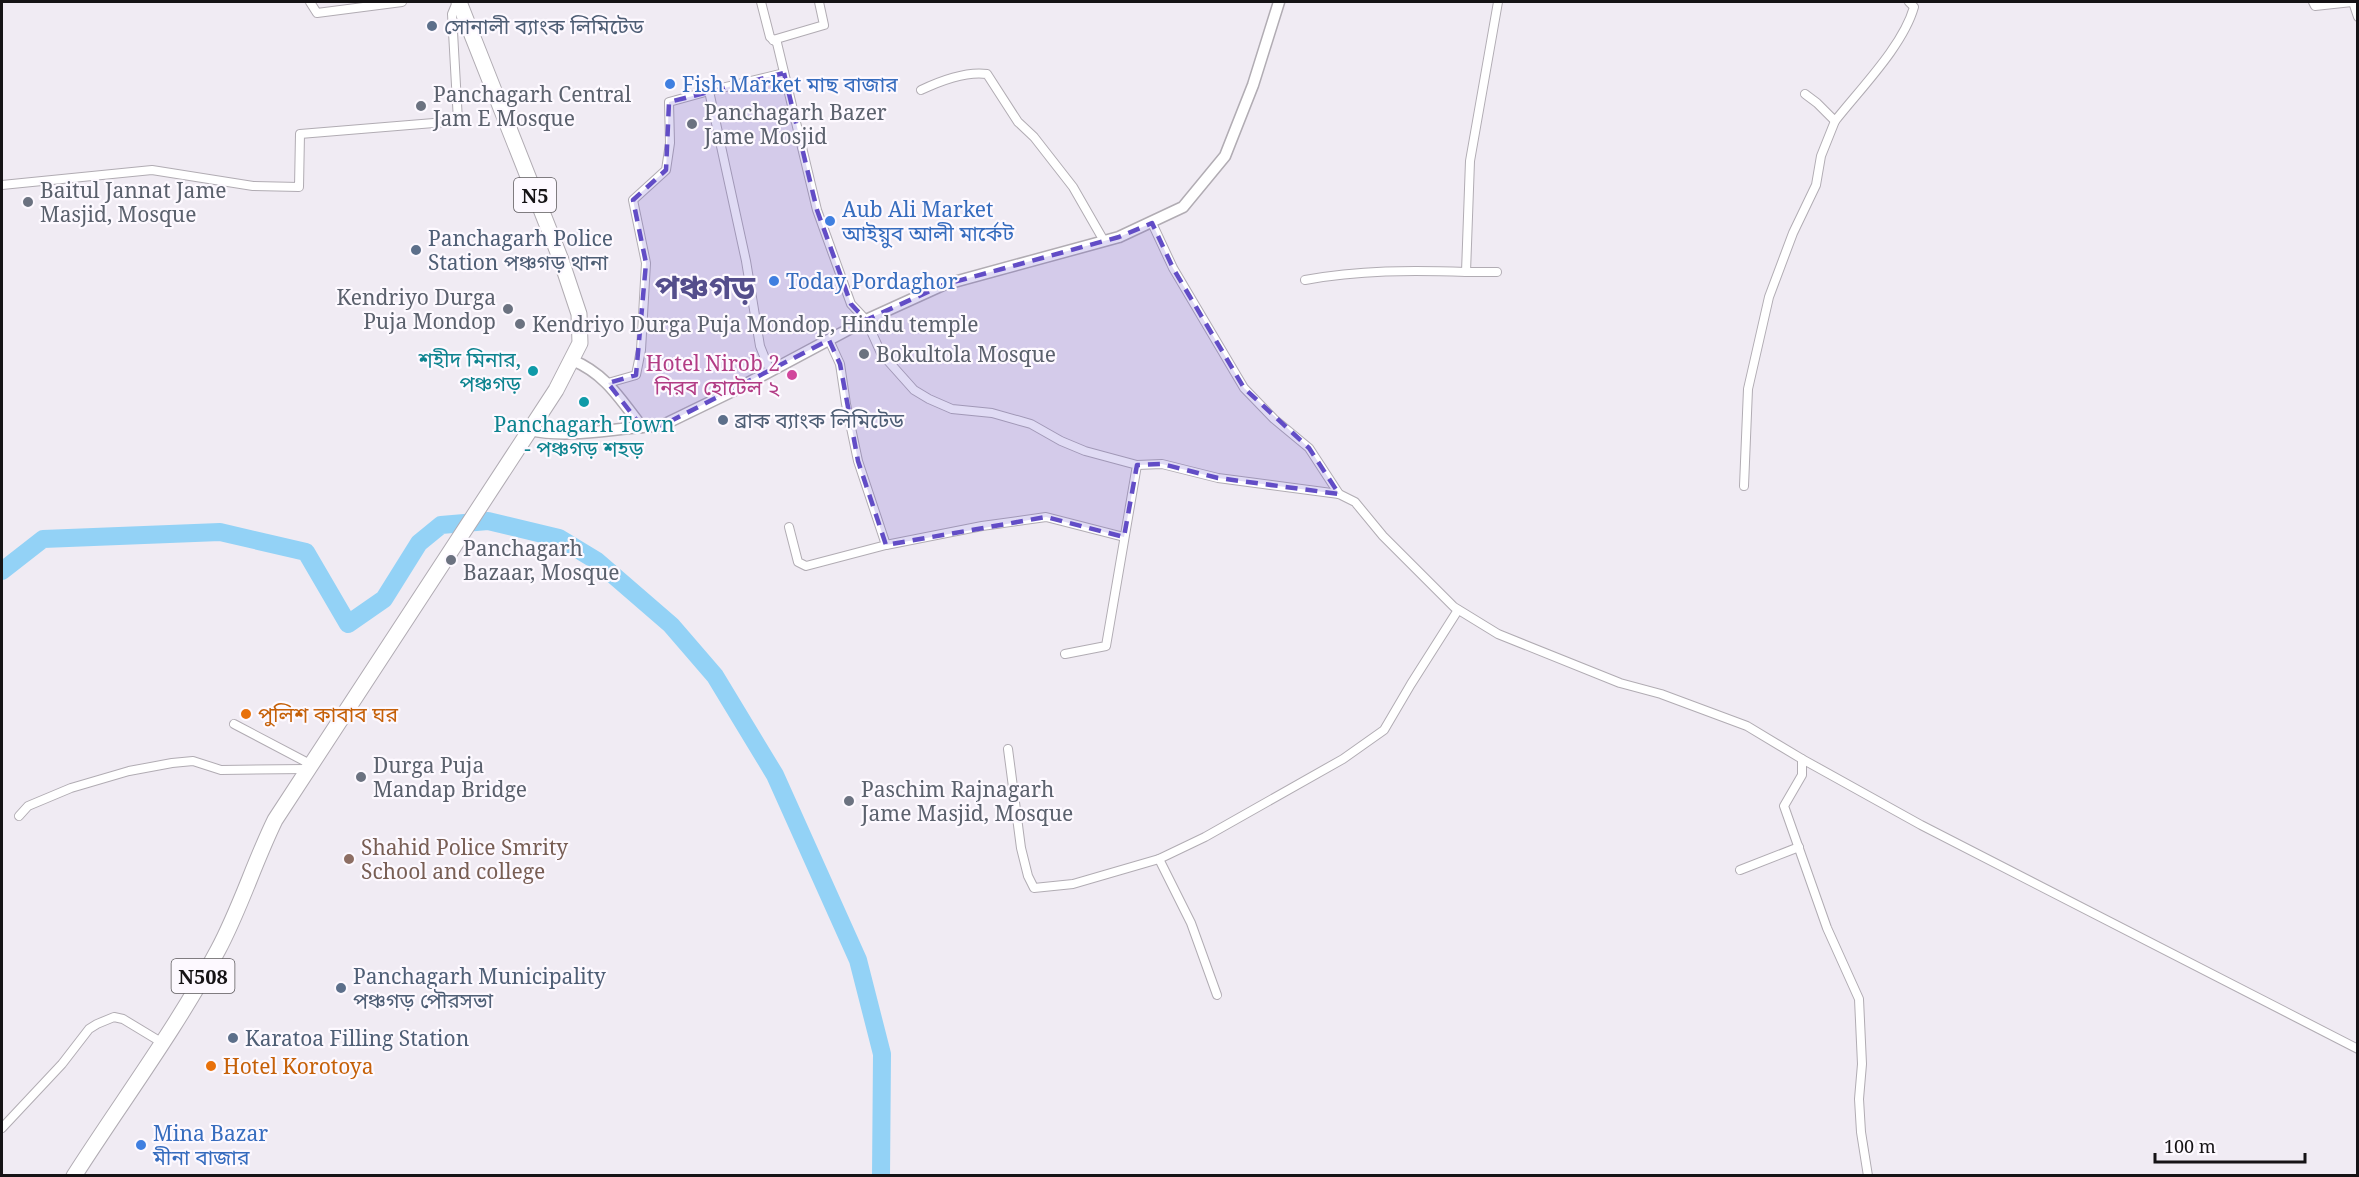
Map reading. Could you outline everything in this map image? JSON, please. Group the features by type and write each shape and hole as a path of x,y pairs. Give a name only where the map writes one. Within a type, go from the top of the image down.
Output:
{"highway":[{"name":"N5","path":"458,2 561,260 579,314 580,343 556,390"},
{"name":"N508","path":"74,1176 218,949 275,820 556,390"}],"street":[{"path":"310,2 317,13 402,2"},
{"path":"2,185 152,170 254,186 299,187 300,134 458,121 452,14 458,2"},
{"path":"761,2 770,37 777,43 817,210 851,304 866,320 881,353 914,390 952,409 992,413 1031,424 1085,451 1137,465 1162,464 1218,478 1339,494 1355,502 1383,536 1458,610 1498,634 1620,683 1661,694 1747,726 1802,759 1932,830 2358,1049"},
{"path":"773,40 824,26 819,2"},
{"path":"530,430 550,435 577,434 663,425 866,320 943,285 1104,241 1152,223 1183,207 1225,156 1253,85 1279,2"},
{"path":"1466,272 1470,161 1498,2"},
{"path":"1743,486 1748,389 1769,297 1793,233 1816,185 1821,156 1835,121 1909,23 1914,7 1909,2"},
{"path":"2313,2 2315,6 2353,2 2358,17"},
{"path":"608,383 636,375 641,350 646,263 633,200 666,170 670,143 669,102 784,73"},
{"path":"921,90 959,77 978,73 987,74 1018,122 1034,137 1073,187 1104,241"},
{"path":"709,91 748,271 760,346 770,371"},
{"path":"1805,94 1835,121"},
{"path":"1152,223 1173,268 1244,388 1274,419 1309,448 1339,494"},
{"path":"1305,280 1341,273 1380,271 1497,272"},
{"path":"829,340 840,364 858,460 886,545"},
{"path":"572,360 590,367 608,383 642,427"},
{"path":"1065,654 1106,646 1137,465"},
{"path":"789,526 798,562 806,566 886,545 982,526 1046,517 1124,537"},
{"path":"1008,748 1021,849 1028,876 1034,888 1074,884 1160,859 1205,837 1343,759 1384,730 1458,610"},
{"path":"234,724 309,766"},
{"path":"1802,759 1802,775 1784,806 1827,928 1859,999 1862,1064 1859,1099 1861,1132 1868,1176"},
{"path":"19,816 28,806 71,788 129,771 172,763 193,761 221,770 309,766"},
{"path":"1740,870 1799,847"},
{"path":"1160,859 1177,891 1198,941 1217,995"},
{"path":"2,1128 62,1064 89,1029 97,1024 114,1017 123,1019 161,1042"}],"highlighted area":[{"path":"784,73 817,210 851,304 866,320 943,285 1119,237 1152,223 1173,268 1244,388 1309,448 1339,494 1218,478 1162,464 1137,465 1124,537 1046,517 886,545 858,461 840,364 829,340 663,425 642,427 608,383 636,375 646,263 633,200 666,170 669,102"}],"waterway":[{"path":"2,571 43,539 220,532 306,552 348,624 384,599 419,543 441,525 488,521 559,538 597,561 671,625 715,676 775,775 858,960 882,1054 881,1176"}],"place":[{"name":"সোনালী ব্যাংক লিমিটেড","path":"432,26"},
{"name":"Fish Market মাছ বাজার","path":"670,84"},
{"name":"Panchagarh Central Jam E Mosque","path":"421,106"},
{"name":"Panchagarh Bazer Jame Mosjid","path":"692,124"},
{"name":"Baitul Jannat Jame Masjid, Mosque","path":"28,202"},
{"name":"Aub Ali Market আইয়ুব আলী মার্কেট","path":"830,221"},
{"name":"Panchagarh Police Station পঞ্চগড় থানা","path":"416,250"},
{"name":"Today Pordaghor","path":"774,281"},
{"name":"Kendriyo Durga Puja Mondop","path":"508,309"},
{"name":"Kendriyo Durga Puja Mondop, Hindu temple","path":"520,324"},
{"name":"Bokultola Mosque","path":"864,354"},
{"name":"শহীদ মিনার, পঞ্চগড়","path":"533,371"},
{"name":"Hotel Nirob 2 নিরব হোটেল ২","path":"792,375"},
{"name":"Panchagarh Town - পঞ্চগড় শহড়","path":"584,402"},
{"name":"ব্রাক ব্যাংক লিমিটেড","path":"723,420"},
{"name":"Panchagarh Bazaar, Mosque","path":"451,560"},
{"name":"পুলিশ কাবাব ঘর","path":"246,714"},
{"name":"Durga Puja Mandap Bridge","path":"361,777"},
{"name":"Paschim Rajnagarh Jame Masjid, Mosque","path":"849,801"},
{"name":"Shahid Police Smrity School and college","path":"349,859"},
{"name":"Panchagarh Municipality পঞ্চগড় পৌরসভা","path":"341,988"},
{"name":"Karatoa Filling Station","path":"233,1038"},
{"name":"Hotel Korotoya","path":"211,1066"},
{"name":"Mina Bazar মীনা বাজার","path":"141,1145"}],"district":[{"name":"পঞ্চগড়","path":"705,286"}]}
